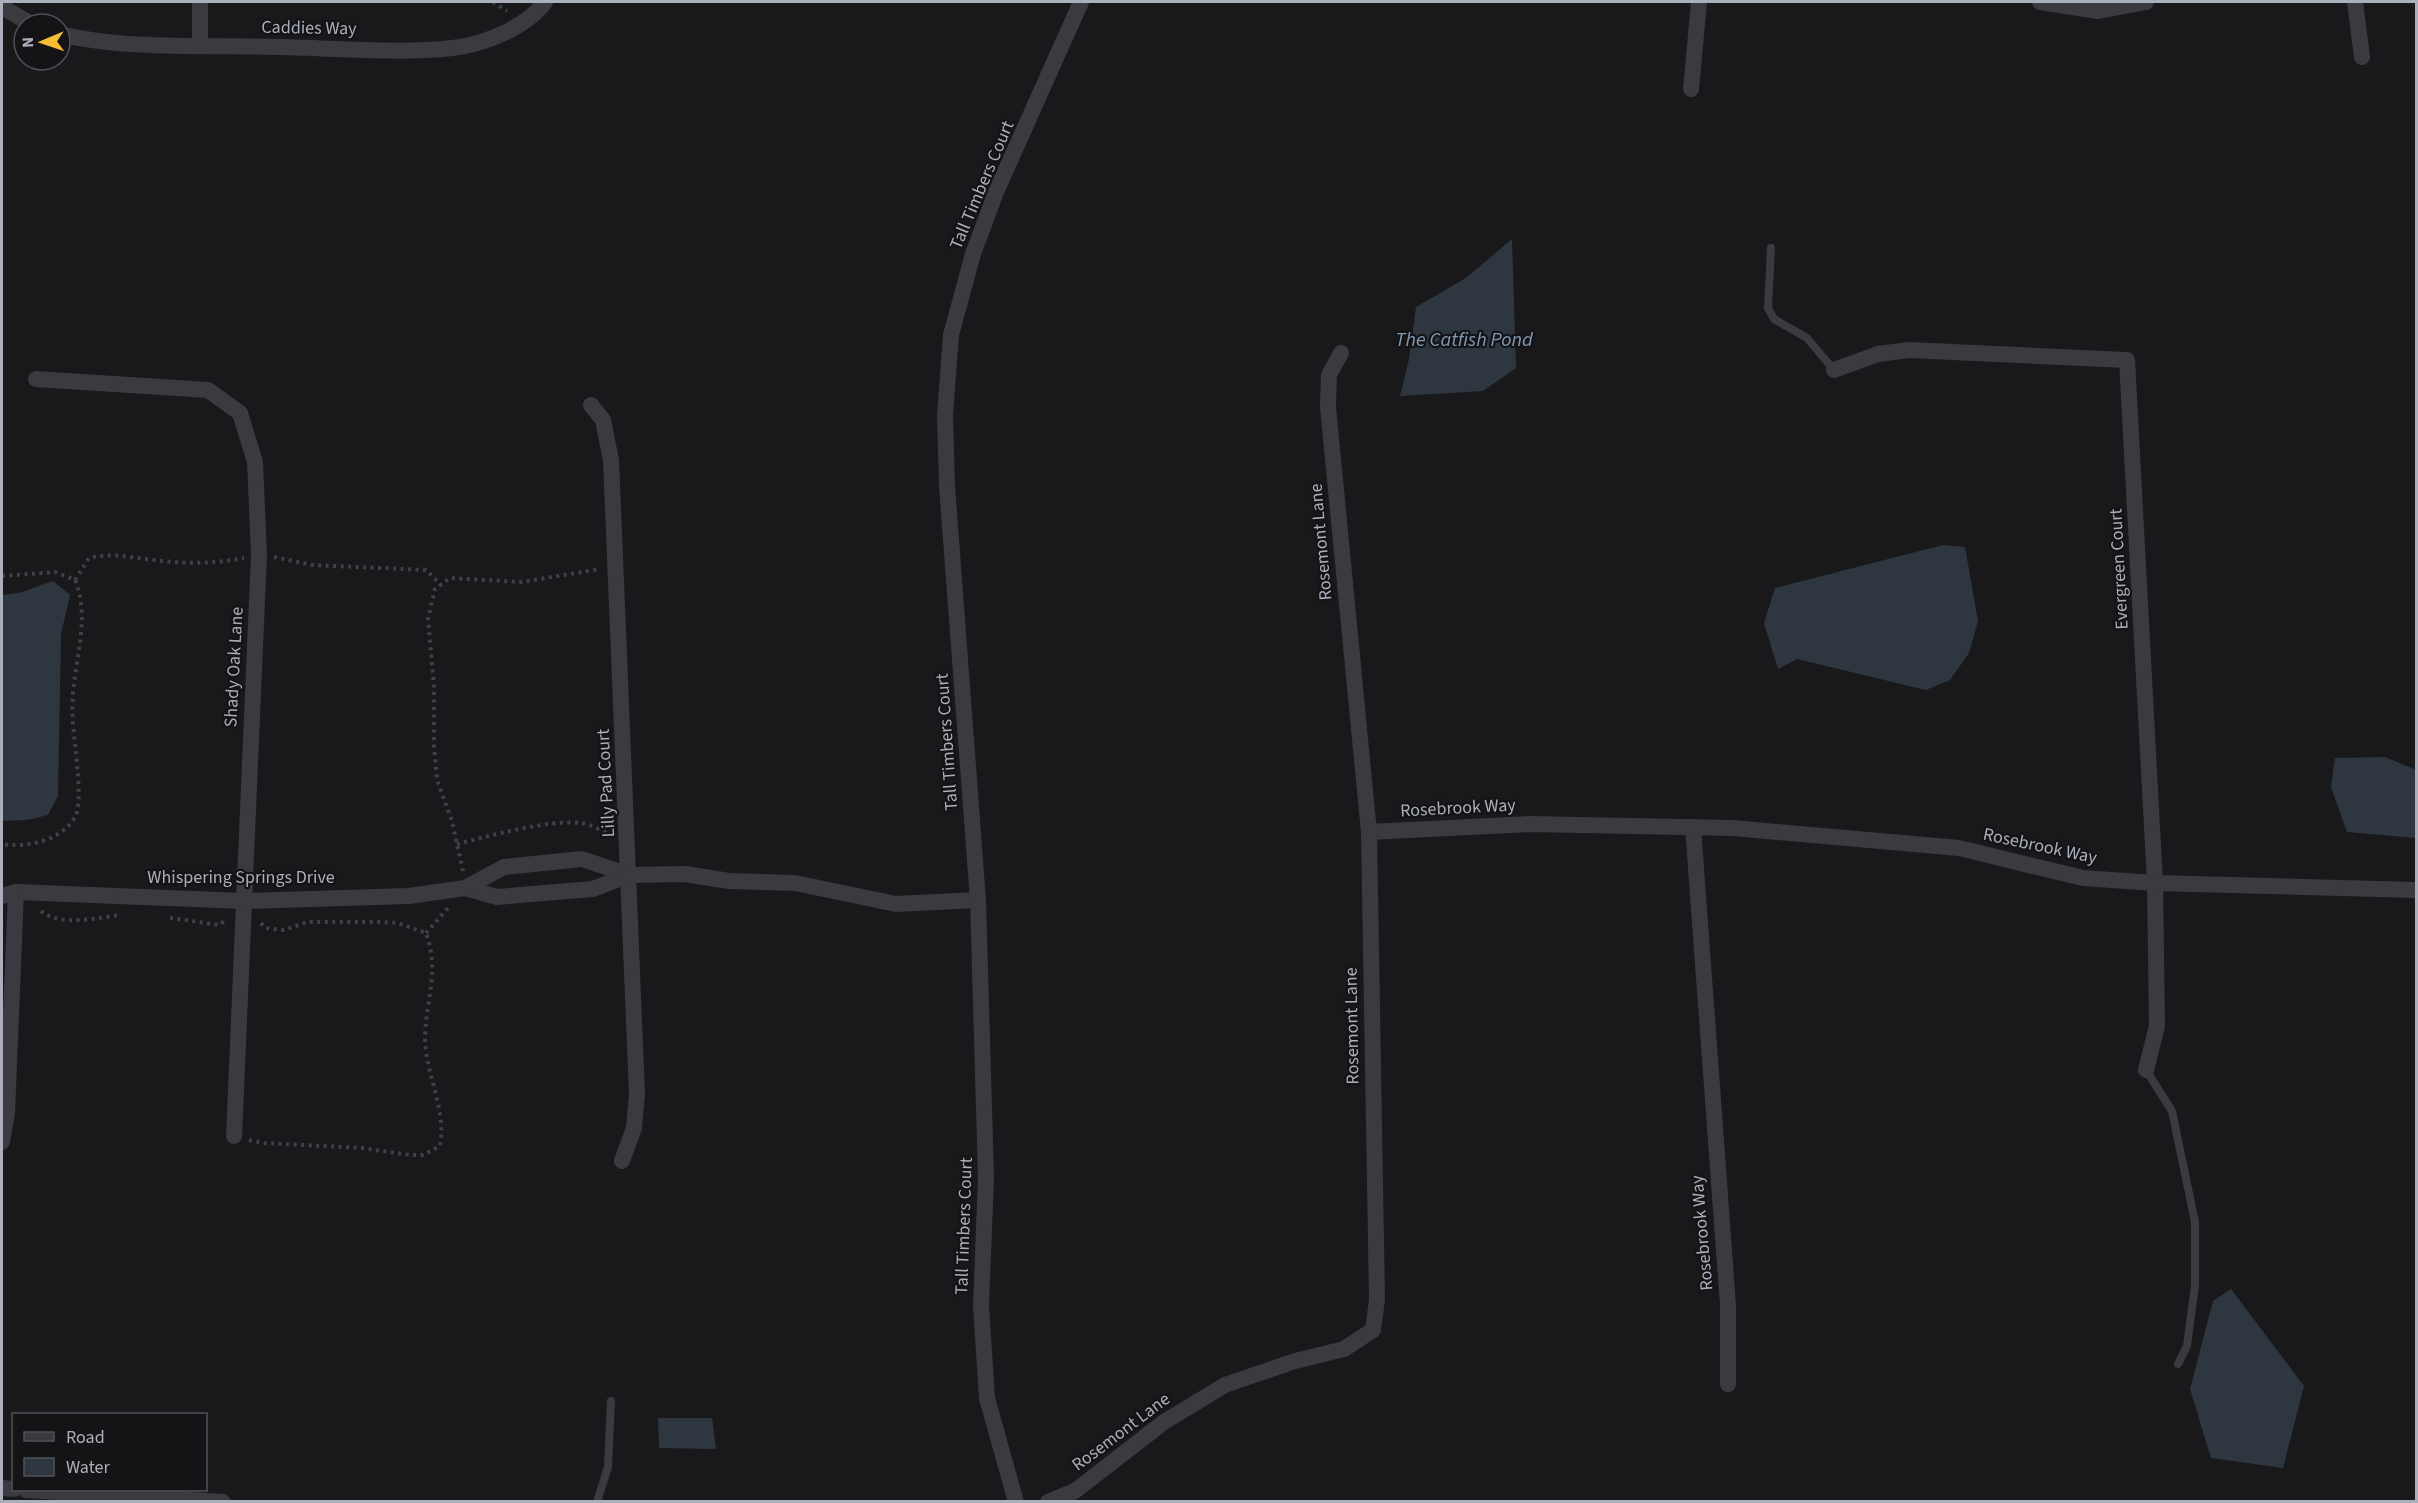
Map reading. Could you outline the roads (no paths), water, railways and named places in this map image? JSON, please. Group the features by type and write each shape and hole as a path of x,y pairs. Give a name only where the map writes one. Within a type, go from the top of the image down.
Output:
{"street":[{"path":"200,2 200,45"},
{"name":"Caddies Way","path":"72,36 105,41 200,45 453,48 495,37 520,23 545,2"},
{"name":"Tall Timbers Court","path":"1016,1502 987,1398 981,1306 986,1178 978,900 947,486 945,415 951,335 973,254 996,192 1081,2"},
{"path":"1691,89 1699,2"},
{"path":"2040,2 2098,10 2146,2"},
{"path":"2355,2 2362,57"},
{"name":"Evergreen Court","path":"1834,370 1878,354 1909,350 2127,360 2155,883 2157,1026 2146,1070"},
{"name":"Rosemont Lane","path":"1048,1502 1075,1491 1164,1422 1225,1385 1295,1361 1344,1349 1373,1330 1377,1300 1369,832 1328,407 1329,375 1341,353"},
{"name":"Shady Oak Lane","path":"36,379 208,390 240,413 255,462 259,554 234,1136"},
{"name":"Lilly Pad Court","path":"591,405 603,420 610,460 629,874 637,1094 634,1128 622,1161"},
{"name":"Rosebrook Way","path":"1369,832 1529,824 1693,827 1816,833 1959,848 2083,878 2155,883 2416,890"},
{"name":"Rosebrook Way","path":"1693,827 1728,1305 1728,1384"},
{"name":"Whispering Springs Drive","path":"6,891 243,901 409,896 465,888 504,867 582,859 629,874 685,874 729,881 795,883 896,904 978,900"},
{"name":"Whispering Springs Drive","path":"465,888 497,897 583,890 593,889 629,874"},
{"path":"2,1142 7,1113 6,891"},
{"path":"42,1491 223,1502"}],"lane":[{"path":"1771,248 1768,308 1774,319 1806,338 1834,370"},
{"path":"2146,1070 2172,1111 2195,1222 2195,1285 2187,1346 2178,1364"},
{"path":"597,1502 608,1467 611,1401"}],"water":[{"name":"The Catfish Pond","path":"1512,239 1516,368 1483,391 1400,396 1409,359 1416,307 1466,278"},
{"path":"1943,545 1965,547 1978,621 1969,653 1950,680 1926,690 1797,659 1778,669 1764,623 1775,588"},
{"path":"53,581 70,595 61,634 58,796 48,815 27,820 2,821 2,595 19,593"},
{"path":"2385,757 2416,770 2416,838 2347,832 2331,787 2335,758"},
{"path":"2231,1289 2304,1386 2283,1468 2211,1458 2190,1389 2213,1301"},
{"path":"658,1418 712,1418 716,1449 659,1448"}]}
